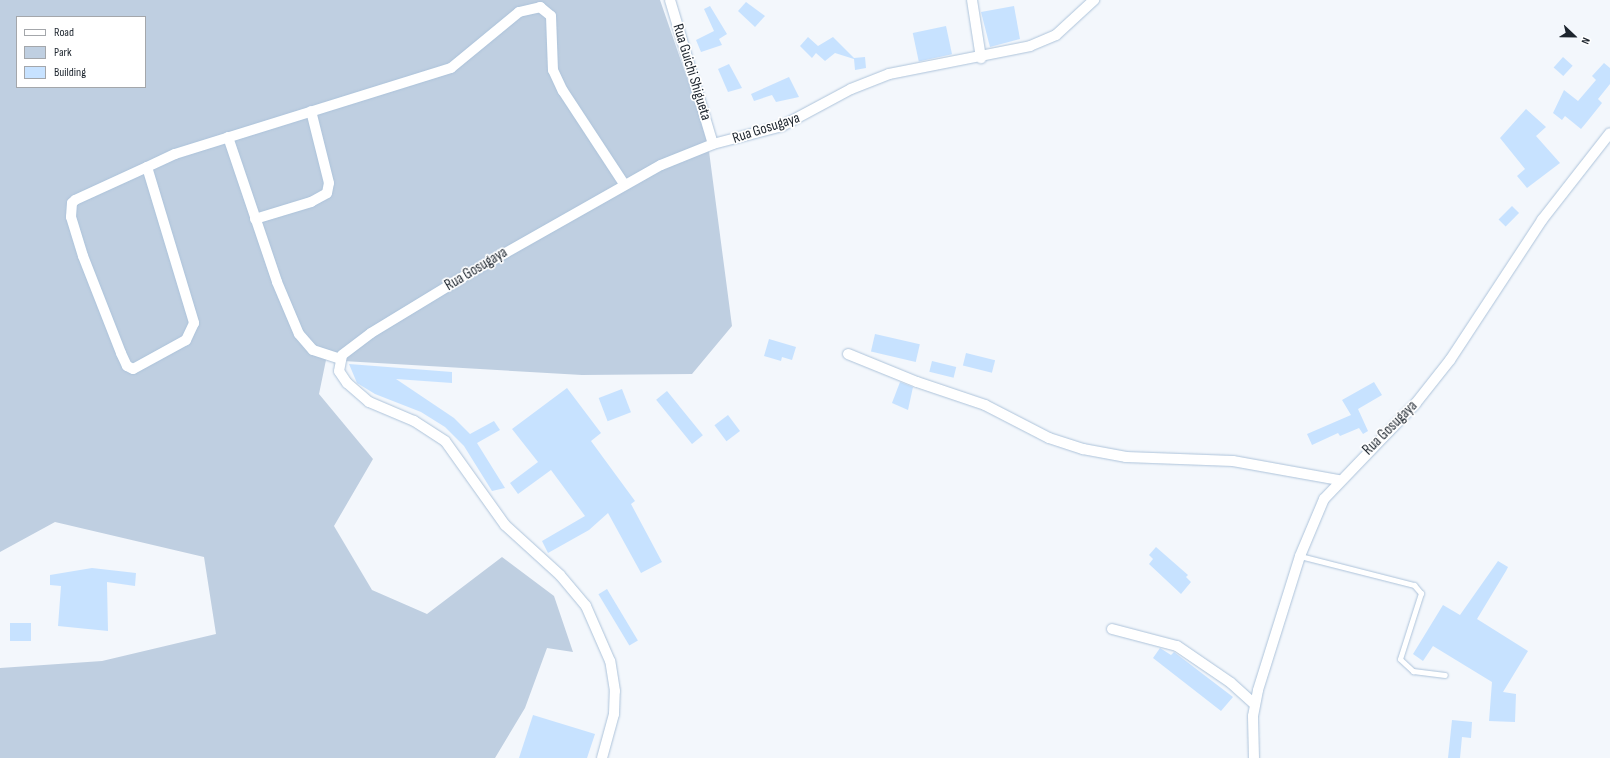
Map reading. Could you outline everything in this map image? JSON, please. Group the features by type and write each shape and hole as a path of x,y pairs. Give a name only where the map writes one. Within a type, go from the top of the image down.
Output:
{"street":[{"name":"Rua Guichi Shigueta","path":"670,0 713,144"},
{"path":"972,0 982,58"},
{"name":"Rua Gosugaya","path":"341,359 377,329 624,184 713,144 782,126 851,89 889,74 982,58 1030,46 1056,35 1094,0"},
{"path":"147,168 194,323 186,340 134,369 127,366 121,353 83,256 70,211 75,200 147,168 228,137 451,68 519,12 540,7 551,16 550,56 563,91 624,184"},
{"path":"254,219 311,202 327,193 329,183 311,112"},
{"name":"Rua Gosugaya","path":"1254,758 1254,704 1300,556 1324,499 1339,480 1416,403 1450,360 1542,220 1610,134"},
{"path":"228,137 254,219 299,334 313,350 341,359 340,371 358,394 434,431 445,441 505,525 560,575 586,606 610,661 615,691 614,714 602,758"},
{"path":"848,354 917,382 978,402 1049,438 1083,449 1126,457 1233,461 1339,480"},
{"path":"1112,629 1177,646 1231,683 1254,704"}],"lane":[{"path":"1300,556 1414,584 1421,593 1400,659 1413,671 1445,675"}],"green space":[{"path":"0,0 660,0 707,136 732,326 692,374 582,375 326,360 319,394 373,459 334,526 372,590 427,614 502,557 554,596 573,652 547,648 525,708 495,758 0,758 0,668 102,661 216,634 204,557 55,522 0,552"}],"building":[{"path":"746,2 765,16 755,27 738,11"},
{"path":"710,6 727,34 719,39 722,45 701,52 696,40 714,31 704,9"},
{"path":"1014,6 1020,39 990,47 981,12"},
{"path":"946,26 952,54 919,61 913,33"},
{"path":"808,37 818,46 833,37 854,58 865,57 866,68 855,70 854,59 835,53 825,61 816,53 812,58 800,46"},
{"path":"1563,57 1573,66 1563,76 1554,67"},
{"path":"1604,63 1610,68 1610,84 1598,99 1602,103 1581,129 1565,116 1562,120 1553,113 1564,90 1578,101 1596,80 1592,76"},
{"path":"729,64 742,88 728,92 718,69"},
{"path":"789,77 799,97 776,102 772,95 754,101 751,94"},
{"path":"1526,109 1546,127 1536,136 1560,163 1527,188 1517,176 1525,169 1500,138"},
{"path":"1512,206 1519,213 1506,227 1499,219"},
{"path":"875,334 920,344 916,362 871,352"},
{"path":"769,339 796,347 792,360 782,357 781,361 764,356"},
{"path":"966,353 995,360 992,373 963,366"},
{"path":"932,361 956,367 954,378 929,372"},
{"path":"349,364 452,372 452,383 396,379 454,418 470,434 494,421 500,430 477,443 505,488 492,491 464,446 445,427 421,412 375,394 357,383"},
{"path":"900,382 913,387 908,410 892,403"},
{"path":"1374,382 1382,395 1358,409 1368,431 1363,434 1359,428 1340,436 1338,433 1312,445 1307,434 1351,415 1342,400"},
{"path":"567,388 601,433 591,441 635,501 631,504 662,562 641,573 608,513 589,530 548,553 542,541 585,516 551,470 518,494 510,483 538,462 512,429"},
{"path":"622,389 631,412 608,421 599,398"},
{"path":"667,391 703,435 692,444 656,400"},
{"path":"728,415 740,431 726,441 714,425"},
{"path":"1156,547 1188,575 1186,577 1191,582 1181,594 1149,564 1153,559 1149,555"},
{"path":"1498,561 1508,567 1477,619 1528,651 1503,692 1516,694 1515,722 1489,721 1492,682 1433,646 1423,661 1413,654 1443,605 1460,615"},
{"path":"92,568 136,573 135,586 107,582 108,631 58,626 61,586 50,585 50,575"},
{"path":"607,589 638,640 629,646 598,594"},
{"path":"10,623 31,623 31,641 10,641"},
{"path":"1160,648 1171,655 1174,652 1233,697 1221,711 1153,658"},
{"path":"533,715 595,734 587,758 519,758"},
{"path":"1452,720 1472,722 1471,738 1462,737 1460,758 1448,758"}]}
